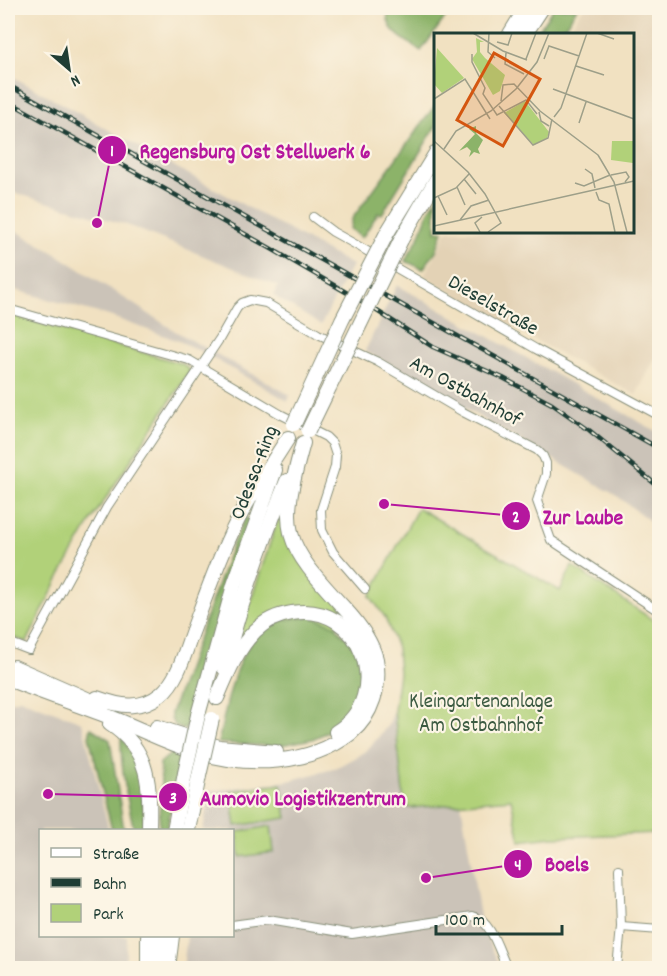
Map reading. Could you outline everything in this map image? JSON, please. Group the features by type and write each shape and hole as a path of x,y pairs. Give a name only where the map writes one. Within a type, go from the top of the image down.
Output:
{"highway":[{"path":"511,33 526,8"},
{"path":"526,33 542,8"},
{"name":"Odessa-Ring","path":"175,829 192,775 234,585 258,515 294,424 342,320 387,233 434,156"},
{"name":"Odessa-Ring","path":"205,717 217,698 248,586 272,517 306,437 401,240 434,183"},
{"path":"71,703 197,752 254,761 285,759 314,753 345,738 364,719 371,706 377,681 376,659 356,621 299,555 289,528 290,495 306,437"},
{"path":"10,670 114,705 128,707 149,702 164,692 184,656 222,553 238,519 288,438"},
{"path":"10,670 184,737 219,747 274,752 293,750 311,744 333,734 349,722 358,709 367,682 361,647 341,624 314,612 281,615 257,629 247,640 230,668 217,698"},
{"path":"10,670 123,733 143,761 148,777 149,829"},
{"name":"Odessa-Ring","path":"188,829 192,775"},
{"path":"148,937 148,969"},
{"path":"156,969 159,937"},
{"path":"168,969 172,937"}],"street":[{"name":"Dieselstraße","path":"313,217 333,232 423,284 660,416"},
{"name":"Am Ostbahnhof","path":"8,642 29,650 107,507 220,338 237,308 242,303 256,300 266,303 318,333 378,362 463,412 537,450 546,463 546,474 537,501 551,540 660,612"},
{"path":"8,309 189,360 280,414 326,437 332,443 336,455 335,466 321,510 322,530 333,552 365,589"},
{"path":"617,969 621,927 619,869"},
{"path":"234,925 267,920 352,934 473,916 486,924 507,969"},
{"path":"621,927 660,930"}],"shaded area":[{"path":"583,8 659,8 659,351 636,395 491,316 424,275 446,232 634,232 634,33 567,33"},
{"path":"8,74 352,265 321,325 274,296 278,286 127,225 8,191"},
{"path":"8,226 58,255 175,331 290,395 288,401 179,341 109,316 8,288"},
{"path":"397,285 659,433 659,528 617,496 365,351"},
{"path":"20,699 82,722 109,829 39,829 39,937 127,937 125,968 8,968 8,702"},
{"path":"394,710 404,802 410,808 461,803 482,928 501,968 183,968 187,937 234,937 234,829 203,829 210,791 288,781 333,769 359,756 371,746 389,724"}],"green space":[{"path":"388,8 452,8 421,51 392,29 389,23"},
{"path":"553,8 577,8 561,33 537,33"},
{"path":"434,107 434,129 382,214 378,213 362,238 350,229 352,219"},
{"path":"434,202 434,232 443,232 436,251 423,269 405,261 420,235"},
{"path":"8,314 183,364 190,371 94,516 58,579 27,642 8,636"},
{"name":"Kleingartenanlage Am Ostbahnhof","path":"418,508 560,591 572,566 659,624 659,833 552,837 520,841 511,799 410,808 404,802 394,710 399,673 397,648 385,617 370,596"},
{"path":"279,516 284,516 352,624 243,638 239,636"},
{"path":"245,518 251,519 225,593 185,730 174,724 171,713 233,543"},
{"path":"312,617 334,625 357,649 362,682 352,710 330,731 312,739 276,746 218,743 235,673 252,641 264,629 279,621"},
{"path":"91,728 110,740 124,829 112,829 89,736"},
{"path":"121,735 139,767 145,829 134,829"},
{"path":"174,751 181,752 167,829 159,829 160,763"},
{"path":"281,784 287,818 236,826 231,791"},
{"path":"271,826 274,852 240,857 237,832"}],"railway":[{"path":"8,85 660,449"},
{"path":"8,101 270,248 363,302 433,347 503,378 552,404 589,430 660,488"}],"place":[{"name":"Regensburg Ost Stellwerk 6","path":"97,223"},
{"name":"Zur Laube","path":"384,504"},
{"name":"Aumovio Logistikzentrum","path":"48,794"},
{"name":"Boels","path":"426,878"}]}
